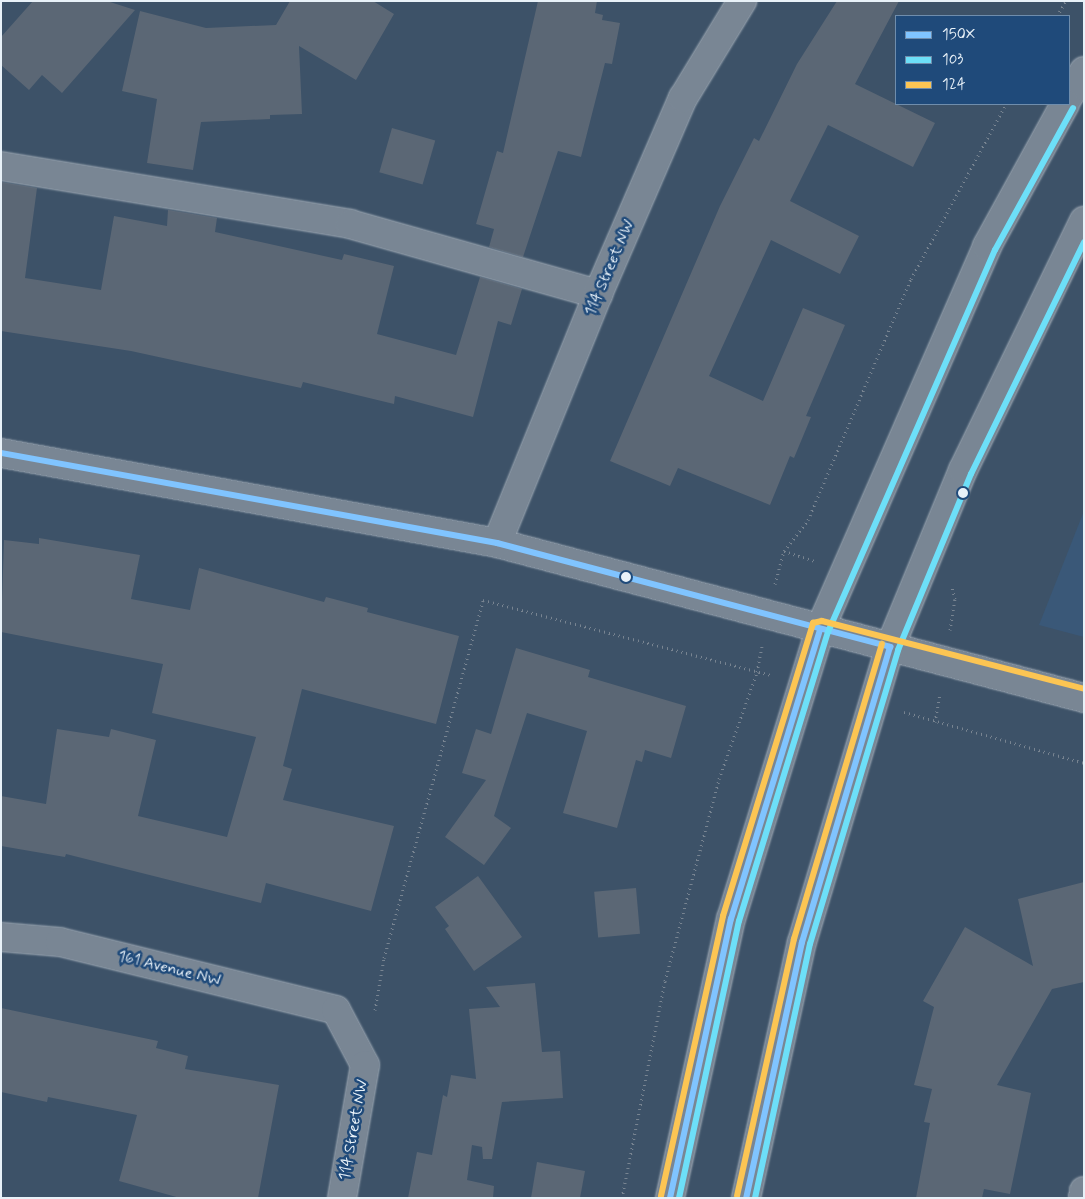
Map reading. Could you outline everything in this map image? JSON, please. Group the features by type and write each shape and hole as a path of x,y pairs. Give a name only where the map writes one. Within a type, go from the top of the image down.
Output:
{"street":[{"name":"114 Street NW","path":"497,543 598,294 683,98 742,1"},
{"path":"1070,94 1084,71"},
{"path":"670,1198 731,919 820,629 987,246 1064,105"},
{"path":"1,166 350,224 598,294"},
{"path":"746,1198 802,942 890,647 963,470 1084,221"},
{"path":"1,453 497,543 1084,698"},
{"name":"161 Avenue NW","path":"1,937 60,942 336,1010"},
{"name":"114 Street NW","path":"336,1010 365,1065 342,1198"},
{"path":"1083,1198 1084,1191"}],"path":[{"path":"1058,15 1066,1"},
{"path":"365,1065 384,958 483,600 757,672"},
{"path":"935,722 1084,763"}],"shaded area":[{"path":"1084,511 1084,637 1039,625"}],"building":[{"path":"33,1 107,1 135,10 62,93 42,75 29,90 1,65 1,37"},
{"path":"290,1 373,1 394,14 356,80 299,46 302,114 270,115 270,119 201,122 193,170 147,163 157,99 122,91 140,11 206,28 276,25"},
{"path":"538,1 597,1 595,13 603,15 602,20 620,23 612,64 605,63 581,157 558,151 523,257 489,247 494,229 476,224 497,151 503,153"},
{"path":"837,1 899,1 855,84 935,123 913,167 828,125 790,201 859,236 840,274 771,240 709,376 763,401 803,308 845,325 806,416 811,417 794,458 790,456 770,505 678,468 670,486 610,461 720,206 754,138 759,141 797,64"},
{"path":"392,128 435,140 423,185 379,172"},
{"path":"1,182 37,188 25,278 101,290 114,216 167,226 168,210 217,218 215,232 342,260 344,254 394,266 377,334 456,355 480,277 522,289 511,325 498,321 473,417 395,396 394,404 303,382 301,388 131,351 1,331"},
{"path":"39,538 140,555 131,599 190,610 199,568 324,602 326,597 368,608 367,612 459,636 436,724 302,689 283,766 292,769 283,800 394,826 371,911 266,883 261,903 66,854 65,857 1,846 1,796 46,804 57,729 109,737 111,729 156,740 138,816 227,837 256,737 152,713 163,664 1,632 4,540 39,544"},
{"path":"516,648 590,670 588,677 686,706 671,758 645,750 642,762 636,760 617,828 563,813 587,731 527,713 494,816 511,828 484,865 445,837 486,780 462,773 476,729 491,734"},
{"path":"478,876 522,937 474,971 445,929 449,926 435,907"},
{"path":"1084,882 1084,982 1052,989 997,1085 1031,1093 1010,1194 984,1189 982,1198 916,1198 930,1123 924,1122 932,1089 914,1085 934,1007 923,1001 965,927 1033,966 1018,899"},
{"path":"636,888 640,934 598,937 594,892"},
{"path":"535,983 542,1052 560,1051 563,1098 502,1102 492,1159 483,1159 482,1147 472,1145 467,1180 494,1186 493,1198 408,1198 417,1152 432,1155 443,1095 447,1097 451,1075 476,1079 469,1009 500,1007 486,987"},
{"path":"1,1008 158,1041 156,1048 188,1056 185,1069 279,1085 258,1198 180,1198 119,1181 137,1115 48,1097 47,1102 1,1092"},
{"path":"537,1162 585,1171 580,1198 531,1198"}],"transit line":[{"name":"103","path":"679,1198 739,921 828,632 995,250 1073,108"},
{"name":"103","path":"755,1198 810,944 898,650 971,474 1084,242"},
{"name":"150X","path":"1,453 497,543 890,647 802,942 746,1198"},
{"name":"124","path":"661,1196 723,916 813,623 822,621 1084,689"},
{"name":"150X","path":"670,1198 731,919 820,629"},
{"name":"124","path":"737,1196 794,939 882,644"}]}
